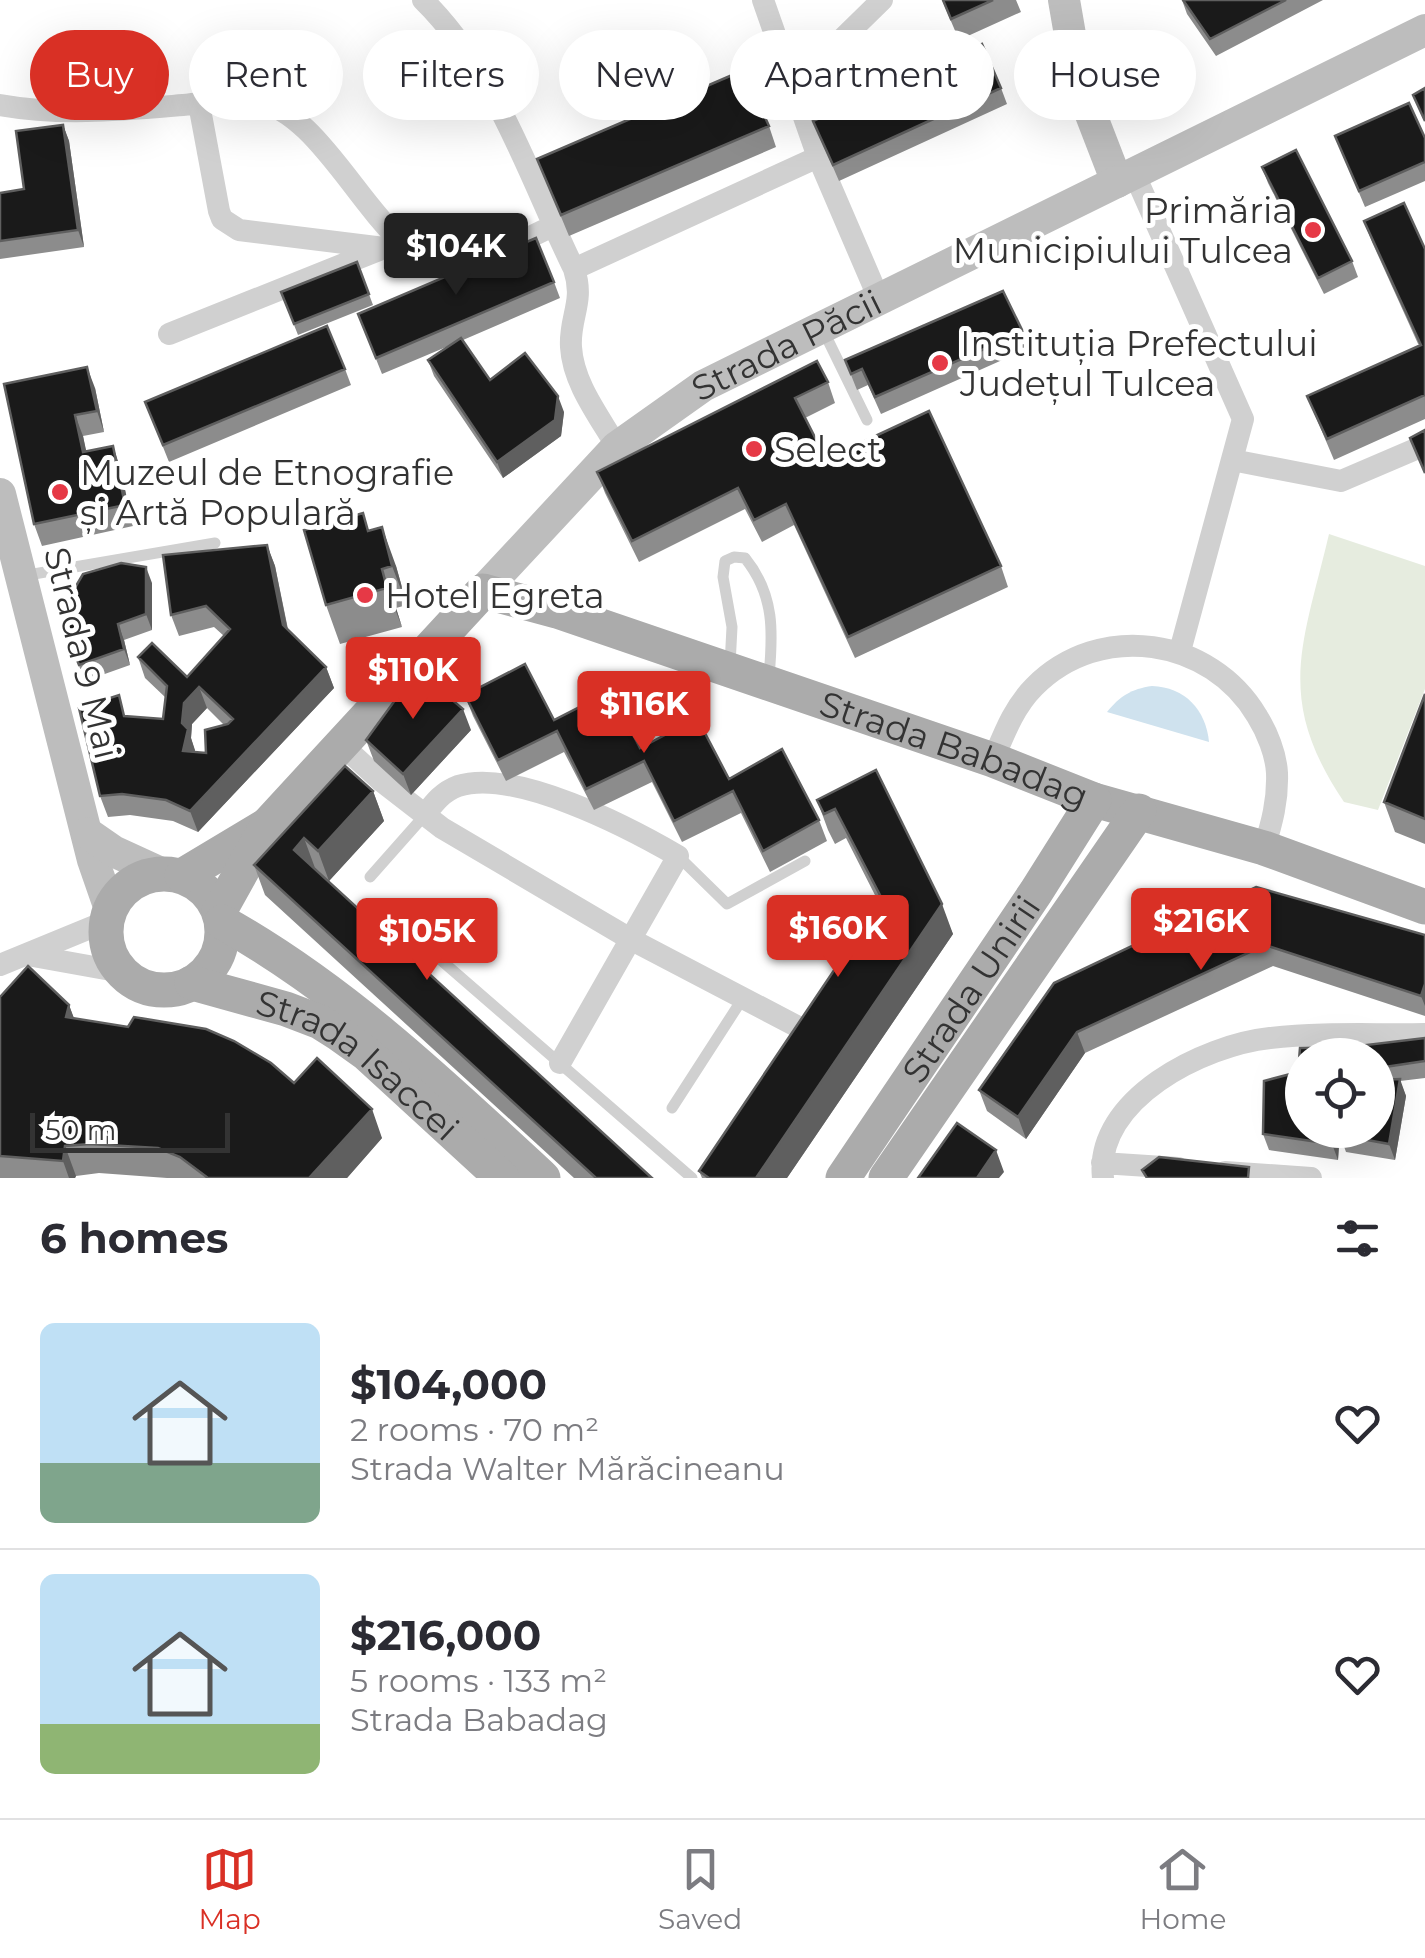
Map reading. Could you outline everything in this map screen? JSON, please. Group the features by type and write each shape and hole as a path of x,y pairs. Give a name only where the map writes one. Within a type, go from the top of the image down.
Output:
{"main road":[{"path":"1064,0 1078,81 1125,177"},
{"name":"Strada Păcii","path":"220,917 268,824 617,447 703,386 1425,30"},
{"name":"Strada 9 Mai","path":"0,494 7,575 87,833 108,915"},
{"name":"Strada Babadag","path":"483,591 556,610 993,760 1094,800 1264,848 1425,907"},
{"name":"Strada Unirii","path":"843,1178 1094,800"},
{"name":"Strada Unirii","path":"886,1178 1139,811"},
{"name":"Strada Păcii","path":"171,875 268,824"},
{"path":"87,833 113,851 198,884 210,896 220,917 219,951 204,975 192,983 162,990 134,982 122,972 108,946 108,915 122,891 140,878 171,875"},
{"name":"Strada Isaccei","path":"220,917 360,1014 544,1178"},
{"name":"Strada Isaccei","path":"192,983 320,1022 368,1054 502,1178"}],"street":[{"path":"423,0 446,23 475,63 574,269 580,286 570,342 573,365 617,447"},
{"path":"763,0 773,30"},
{"path":"852,30 882,0"},
{"path":"0,105 92,112 189,105"},
{"path":"202,120 219,211 228,224 255,234 393,244 430,262 453,264 486,256 553,226"},
{"path":"296,120 393,244"},
{"path":"805,120 879,298"},
{"path":"574,269 818,157"},
{"path":"1125,177 1243,418 1180,651"},
{"path":"169,334 393,244"},
{"path":"1232,460 1341,481 1425,445"},
{"path":"993,760 1010,719 1034,687 1065,663 1102,648 1141,644 1180,651 1216,669 1246,696 1266,731 1277,770 1276,810 1264,848"},
{"path":"342,745 424,816 632,940 803,1030"},
{"path":"424,816 437,798 455,787 476,782 517,785 644,836 678,856 560,1063"},
{"path":"0,966 30,956 108,915"},
{"path":"30,956 122,972"},
{"path":"1310,1178 1102,1170 1119,1115 1144,1092 1187,1063 1226,1047 1270,1038 1425,1034"}],"lane":[{"path":"821,326 867,420"},
{"path":"7,575 215,543"},
{"path":"730,670 732,627 723,577 725,561 734,557 744,558 766,596 774,629 769,682"},
{"path":"370,877 424,816"},
{"path":"678,856 727,904 805,861"},
{"path":"412,935 692,1178"},
{"path":"672,1108 744,998"}],"shaded area":[{"path":"1329,534 1425,566 1425,689 1378,810 1344,802 1308,732 1302,701 1304,640"}],"water":[{"path":"1152,686 1174,691 1192,702 1203,720 1209,742 1107,712 1126,694"}],"building":[{"path":"943,0 993,0 951,19"},
{"path":"1183,0 1286,0 1210,39"},
{"path":"994,72 1001,88 994,91"},
{"path":"730,76 730,120 766,120 769,126 561,215 537,159 628,120 710,120 710,85"},
{"path":"1425,88 1425,121 1413,95"},
{"path":"1409,103 1425,138 1425,162 1359,191 1335,136"},
{"path":"815,120 931,120 833,165"},
{"path":"63,125 78,230 0,241 0,193 24,189 16,131"},
{"name":"Primăria Municipiului Tulcea","path":"1296,150 1352,261 1318,278 1262,167"},
{"path":"1404,203 1425,249 1425,395 1327,439 1307,396 1421,345 1364,221"},
{"path":"536,238 554,282 376,358 358,314"},
{"path":"357,262 369,294 294,324 281,292"},
{"path":"1003,291 1023,332 875,397 862,369 851,374 845,360"},
{"path":"327,326 345,369 163,445 145,402"},
{"path":"461,338 490,380 525,353 558,396 555,420 497,462 428,360"},
{"path":"817,361 828,382 795,398 826,459 929,411 1001,566 848,637 786,504 754,520 738,488 632,541 597,472"},
{"path":"87,367 97,411 75,415 83,452 113,446 125,505 34,524 4,384"},
{"path":"1425,430 1425,473 1410,438"},
{"path":"363,513 368,531 382,527 392,566 382,569 387,588 326,605 304,530"},
{"path":"267,545 283,625 326,667 190,811 166,800 122,794 100,796 79,708 119,695 124,716 163,719 167,686 138,657 152,643 187,677 230,629 206,606 171,615 163,555","holes":["199,687 233,719 205,730 206,753 183,751 188,729 182,723 184,703"]},
{"path":"121,563 146,567 146,614 118,624 124,649 79,665 59,615 83,574"},
{"path":"525,664 554,720 611,691 640,748 697,718 729,779 782,749 819,820 763,851 733,791 674,821 644,761 586,789 557,731 498,760 465,695"},
{"path":"417,670 463,709 403,774 366,740"},
{"path":"1425,694 1425,819 1384,802"},
{"path":"345,766 373,791 318,851 304,838 294,850 652,1178 596,1178 254,865"},
{"path":"876,770 942,904 756,1178 709,1178 699,1171 882,899 835,809 824,814 817,800"},
{"path":"1256,887 1425,935 1425,984 1421,996 1265,945 1077,1032 1018,1117 979,1090 1054,983"},
{"path":"28,966 69,1005 66,1017 128,1027 134,1017 206,1029 271,1063 294,1083 317,1058 372,1109 309,1178 208,1178 180,1157 158,1148 65,1146 63,1161 0,1156 0,997"},
{"path":"1425,1038 1425,1061 1395,1065 1395,1042"},
{"path":"1285,1075 1285,1137 1263,1134 1264,1081"},
{"path":"1395,1079 1400,1079 1395,1109"},
{"path":"957,1123 996,1150 977,1178 918,1178"},
{"path":"1159,1157 1249,1167 1248,1178 1147,1178 1142,1170"}],"place":[{"name":"Primăria Municipiului Tulcea","path":"1313,230"},
{"name":"Instituția Prefectului Județul Tulcea","path":"940,363"},
{"name":"Select","path":"754,449"},
{"name":"Muzeul de Etnografie și Artă Populară","path":"60,492"},
{"name":"Hotel Egreta","path":"365,595"}]}
